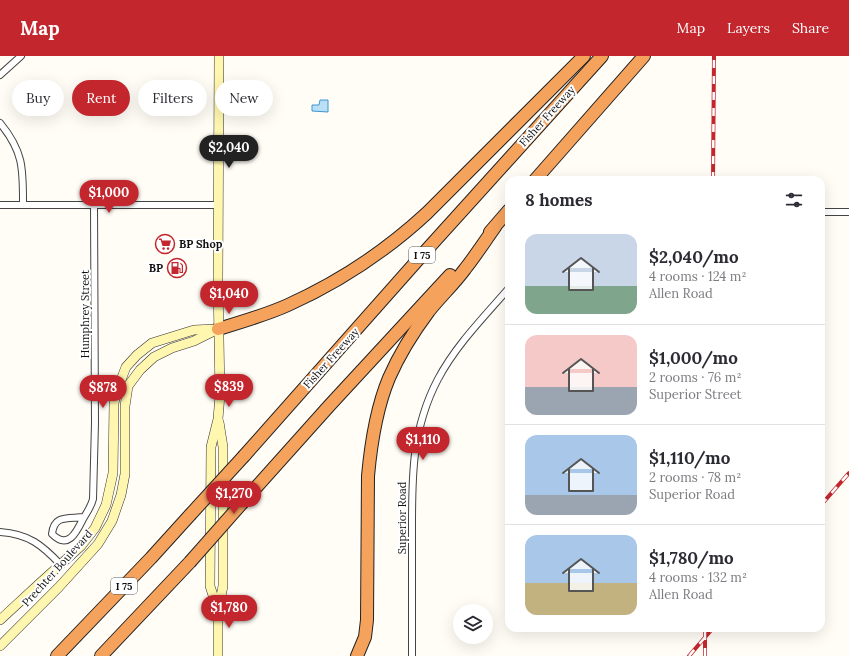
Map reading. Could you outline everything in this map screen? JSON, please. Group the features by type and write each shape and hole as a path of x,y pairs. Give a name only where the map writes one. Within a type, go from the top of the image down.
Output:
{"highway":[{"path":"218,329 287,306 331,284 376,255 401,236 427,213 584,56"},
{"name":"Fisher Freeway","path":"57,656 151,558 244,456 602,56"},
{"path":"539,176 644,56"},
{"path":"101,656 190,562 329,406 505,215"},
{"path":"357,656 367,624 368,476 373,433 381,402 389,379 409,341 429,311 465,270 495,227"}],"main road":[{"path":"218,656 218,611 210,586 211,447 218,419 220,396 218,329 219,56"},
{"name":"Prechter Boulevard","path":"0,620 81,546 95,528 106,505 112,472 114,403 126,367 137,355 152,344 194,330 218,329"},
{"name":"Prechter Boulevard","path":"0,646 59,587 98,544 112,521 121,495 125,474 125,406 128,386 140,370 154,356 194,341 218,329"}],"street":[{"path":"0,75 21,56"},
{"path":"0,123 12,139 20,156 22,167 23,205"},
{"path":"0,205 218,205"},
{"name":"Humphrey Street","path":"84,516 64,518 56,521 52,534 58,540 64,541 72,538 77,532 93,499 95,423 94,205"},
{"path":"825,212 849,212"},
{"name":"Superior Road","path":"412,656 412,475 419,430 432,392 445,367 464,340 505,293"},
{"path":"0,532 13,533 30,538 38,543 61,565"}],"water":[{"path":"320,100 328,100 328,112 312,111 312,105 319,105"}],"railway":[{"path":"713,176 714,56"},
{"path":"825,500 849,473"},
{"path":"705,632 705,656"},
{"path":"689,656 710,632"}],"place":[{"name":"BP Shop","path":"165,244"},
{"name":"BP","path":"177,268"}]}
